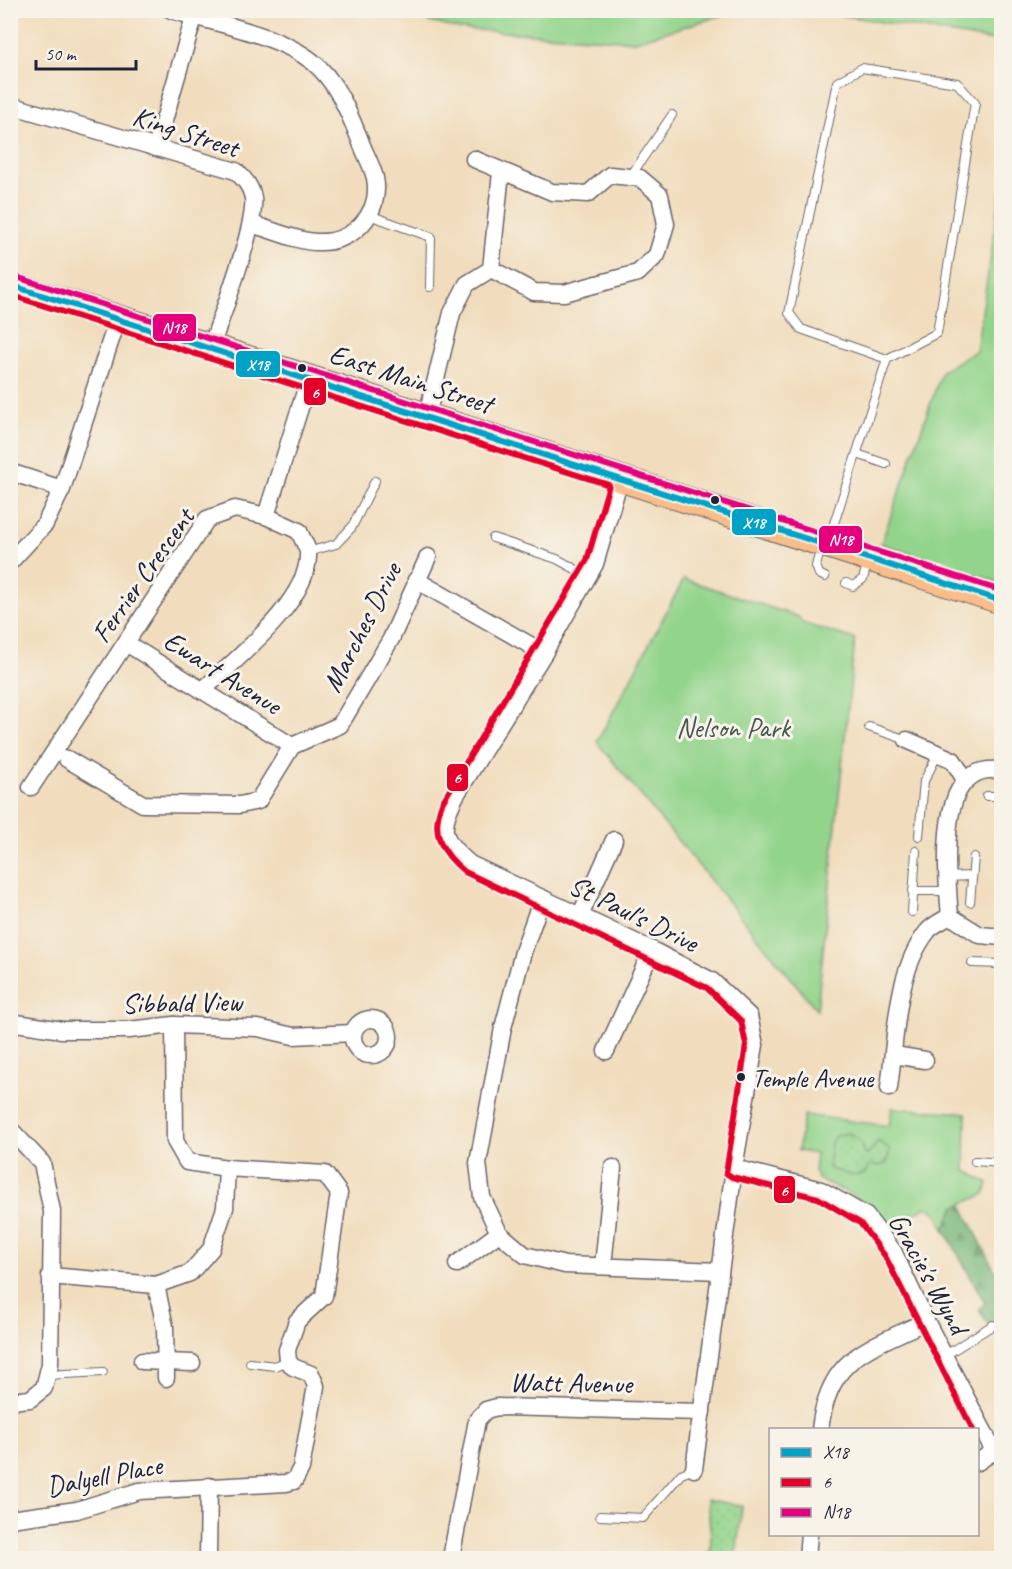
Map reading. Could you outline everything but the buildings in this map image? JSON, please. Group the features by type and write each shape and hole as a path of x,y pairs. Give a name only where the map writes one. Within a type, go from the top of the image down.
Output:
{"main road":[{"name":"East Main Street","path":"10,285 211,347 1002,601"}],"street":[{"path":"171,10 283,44 313,62 345,104 375,178 374,201 366,223 355,233 339,239 316,243 251,224"},
{"path":"156,148 194,17"},
{"name":"King Street","path":"10,105 236,171 248,183 253,199 251,224 211,347"},
{"path":"474,159 552,192 588,194 610,175 640,178 660,195 666,224 657,255 638,273 564,293 534,292 490,269"},
{"path":"490,269 501,172"},
{"path":"427,416 452,314 467,284 490,269"},
{"path":"10,561 45,524 62,489 118,318"},
{"path":"266,516 309,379"},
{"path":"10,472 62,489"},
{"name":"St Paul's Drive","path":"620,479 595,564 544,653 456,795 447,812 445,827 451,848 470,864 712,981 749,1016 755,1045 734,1168 694,1469"},
{"name":"Ferrier Crescent","path":"31,787 207,519 235,509 266,516 299,531 308,552"},
{"path":"202,691 280,616 302,581 308,552"},
{"name":"Marches Drive","path":"292,746 340,725 391,639 428,557"},
{"path":"416,580 544,653"},
{"name":"Ewart Avenue","path":"126,643 292,746"},
{"path":"907,740 953,760 965,780"},
{"path":"67,759 143,804 240,805 258,801 292,746"},
{"path":"950,916 947,884 951,807 965,780 985,769 1002,770"},
{"path":"580,916 614,840"},
{"path":"542,898 523,952 503,1028 478,1163 482,1197 499,1233 525,1255 565,1266 720,1271"},
{"path":"950,916 980,935 1002,937"},
{"path":"889,1088 902,993 913,953 928,929 950,916"},
{"path":"606,1051 652,950"},
{"name":"Sibbald View","path":"10,1022 62,1030 129,1030 174,1025 258,1028 293,1036 353,1033"},
{"path":"174,1025 175,1141 187,1162 226,1168 325,1174 339,1193 324,1296 297,1321 287,1350 288,1361"},
{"path":"894,1055 925,1060"},
{"path":"10,1128 42,1163 52,1211 50,1364 44,1388 30,1399 10,1401"},
{"path":"50,1276 156,1285 190,1273 211,1249 225,1208 226,1168"},
{"path":"603,1266 613,1168"},
{"name":"Gracie's Wynd","path":"734,1168 821,1190 867,1216 893,1251 944,1356 998,1454 979,1462"},
{"path":"458,1264 499,1233"},
{"path":"156,1285 165,1327 166,1370"},
{"path":"820,1428 823,1403 836,1374 861,1353 926,1321"},
{"path":"142,1361 166,1370 192,1363"},
{"name":"Dalyell Place","path":"10,1519 78,1510 139,1491 294,1481 299,1474 315,1386 310,1374 293,1367 288,1361"},
{"name":"Watt Avenue","path":"450,1558 477,1419 486,1410 497,1407 702,1412"},
{"path":"208,1558 209,1486"},
{"path":"807,1558 809,1536"}],"lane":[{"path":"825,577 819,574 816,566 887,359 937,333 975,103 957,83 862,68 837,82 789,313 801,329 887,359"},
{"path":"630,177 672,115"},
{"path":"369,215 431,237 430,287"},
{"path":"856,454 886,464"},
{"path":"308,552 336,544 352,527 375,481"},
{"path":"493,538 557,559 588,576"},
{"path":"846,584 853,586 863,579 868,558"},
{"path":"869,727 907,740"},
{"path":"919,837 924,781 938,754"},
{"path":"987,796 1002,796"},
{"path":"912,912 916,851"},
{"path":"970,902 974,857"},
{"path":"913,891 971,876"},
{"path":"972,963 1002,964"},
{"path":"975,1161 1002,1163"},
{"path":"944,1356 993,1325 1002,1328"},
{"path":"250,1363 274,1366 288,1361"},
{"path":"47,1375 102,1372"},
{"path":"600,1516 643,1518 681,1474 694,1469"}],"green space":[{"path":"430,10 737,11 635,41 460,29 429,22"},
{"path":"817,11 978,11 1001,18 1001,42"},
{"path":"1001,190 1002,583 881,544 942,371 976,351"},
{"name":"Nelson Park","path":"684,579 799,617 802,623 855,639 817,1010 597,742"},
{"path":"892,1108 966,1113 965,1170 988,1183 985,1194 955,1207 944,1229 937,1214 927,1207 886,1227 870,1208 851,1194 818,1179 814,1171 816,1154 798,1151 804,1115 889,1126"},
{"path":"848,1133 859,1141 864,1154 869,1154 878,1141 890,1149 887,1163 880,1166 871,1164 864,1174 852,1176 828,1168 831,1143 835,1136"},
{"path":"962,1205 1001,1283 1001,1316 988,1324 979,1310 985,1303 944,1229 955,1207"},
{"path":"707,1499 742,1506 737,1548 732,1558 710,1558 711,1537"}],"transit line":[{"name":"N18","path":"13,276 1002,591"},
{"name":"X18","path":"10,285 1002,601"},
{"name":"6","path":"10,295 609,485 587,560 442,803 437,824 440,841 450,857 465,872 707,988 741,1021 746,1045 726,1173 732,1177 818,1198 860,1223 885,1256 972,1428"}],"place":[{"name":"Temple Avenue","path":"741,1077"}]}
